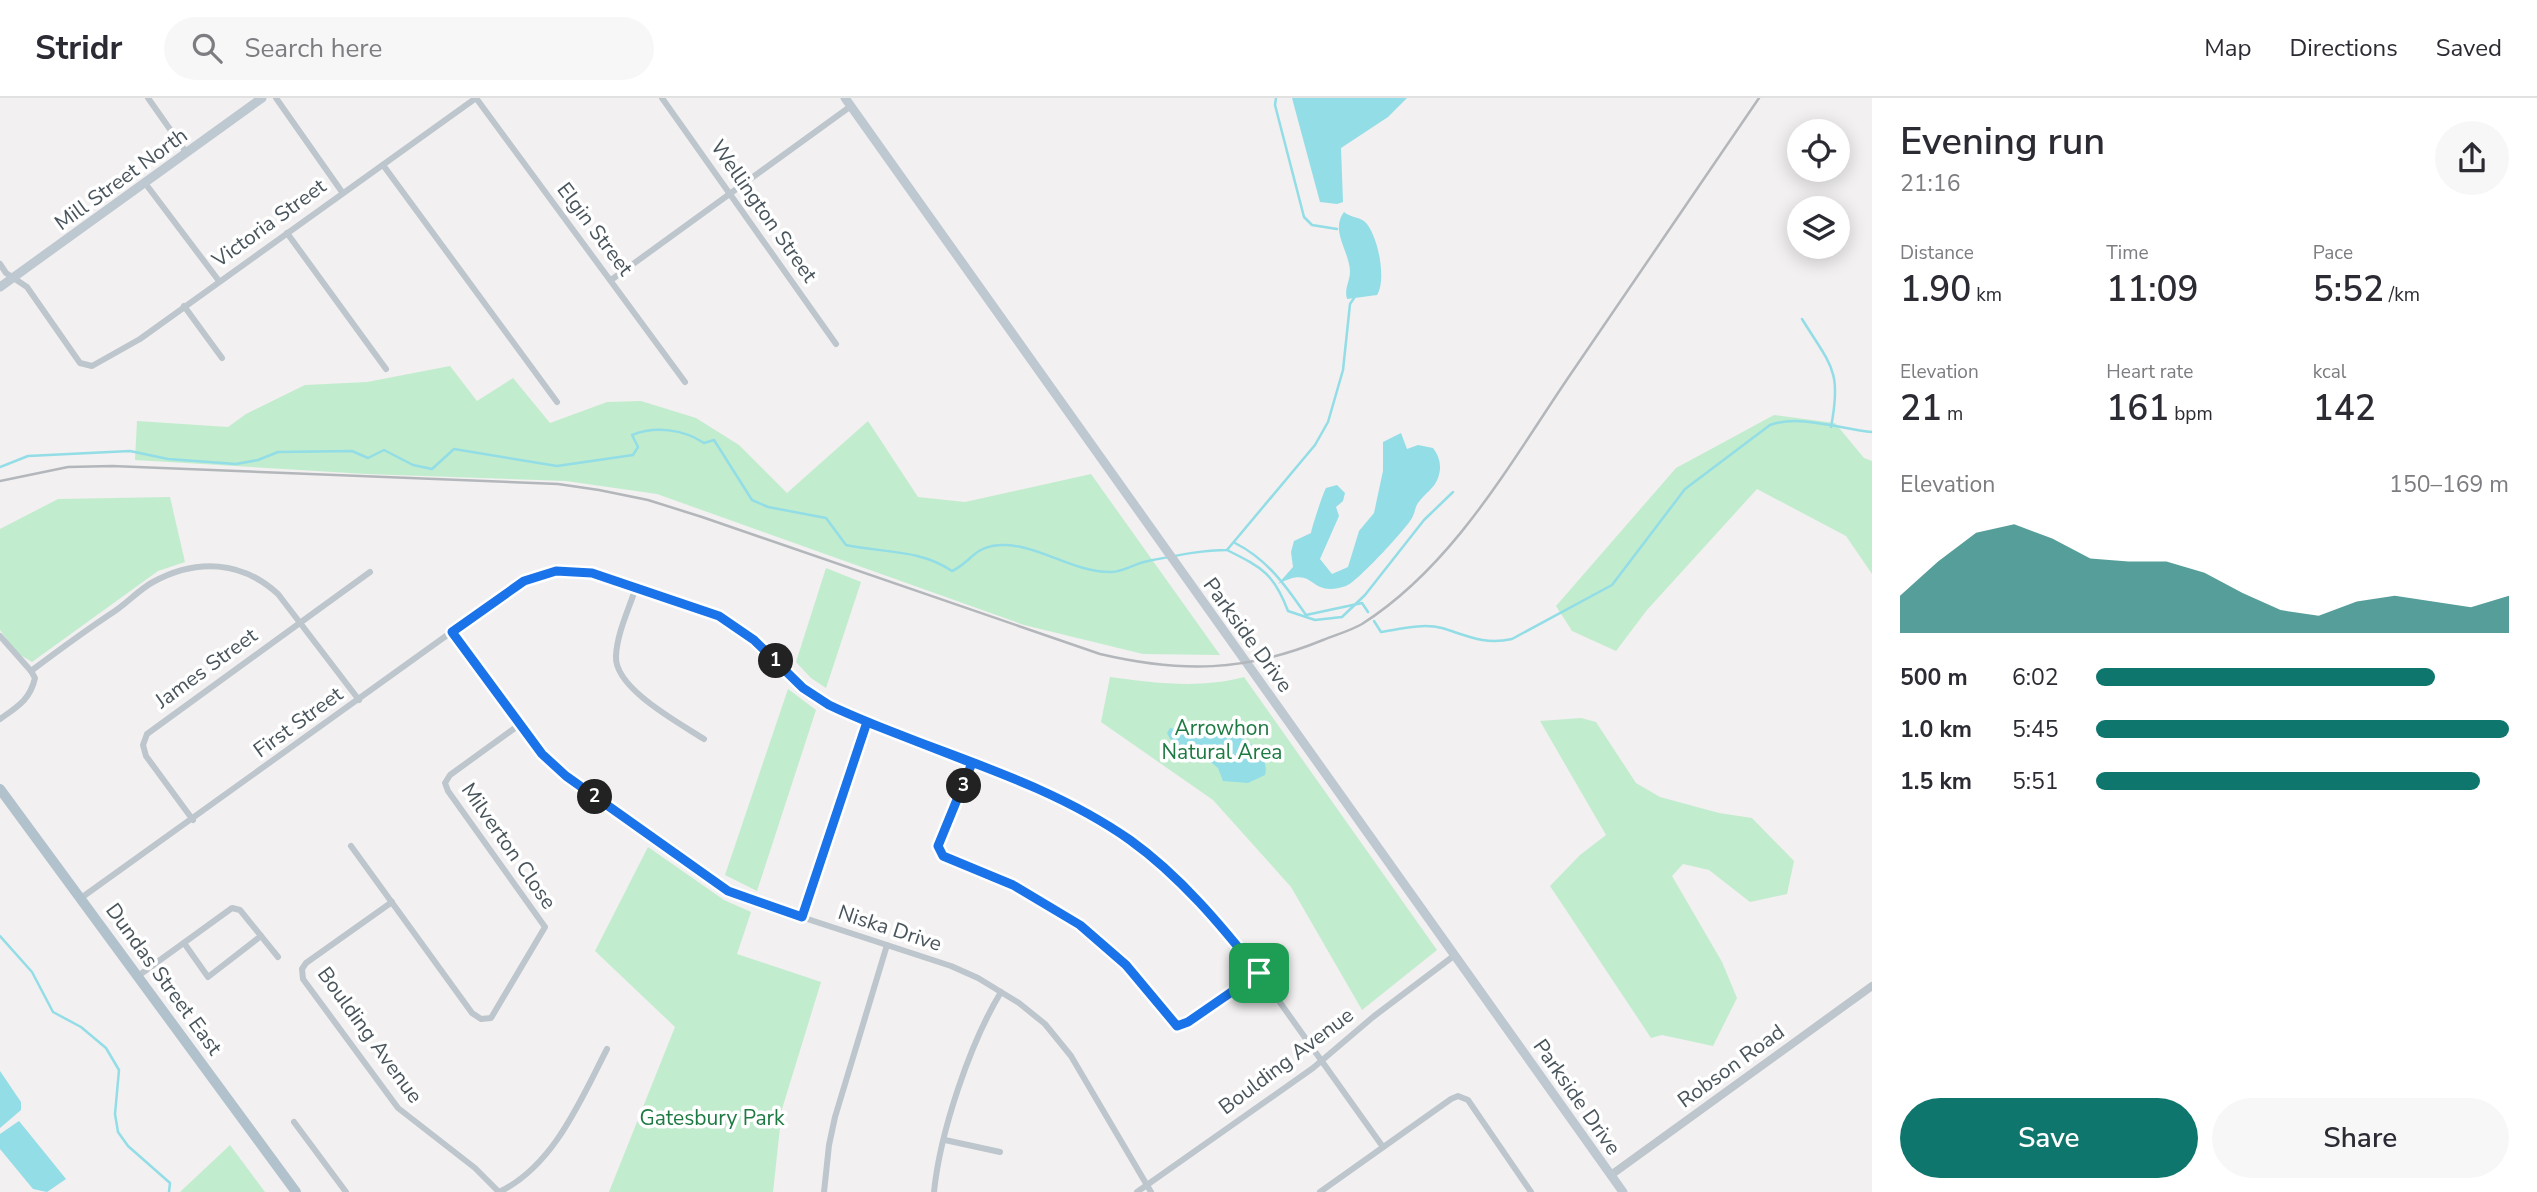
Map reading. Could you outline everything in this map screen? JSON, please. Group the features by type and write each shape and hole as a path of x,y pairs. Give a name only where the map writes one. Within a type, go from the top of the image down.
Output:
{"main road":[{"name":"Mill Street North","path":"0,288 262,98"},
{"name":"Parkside Drive","path":"848,102 1623,1192"},
{"name":"Dundas Street East","path":"0,789 296,1192"}],"street":[{"path":"148,98 187,152"},
{"path":"276,98 342,192"},
{"name":"Victoria Street","path":"14,278 27,288 80,363 92,366 140,339 476,98"},
{"name":"Elgin Street","path":"476,98 685,382"},
{"name":"Wellington Street","path":"662,98 732,193 836,344"},
{"path":"611,279 732,193 848,102"},
{"path":"383,164 557,402"},
{"path":"145,183 219,281"},
{"path":"287,233 386,369"},
{"path":"0,264 14,278"},
{"path":"184,306 222,358"},
{"path":"31,670 152,582 185,570 240,568 271,587 301,622 359,700"},
{"name":"First Street","path":"81,898 517,585 536,576 575,571 636,587"},
{"name":"James Street","path":"193,820 146,756 143,745 147,734 370,572"},
{"path":"704,739 632,689 618,673 617,646 636,587 703,609 730,622 754,640 811,694 867,722 1042,790 1130,840 1182,884 1259,973 1383,1147"},
{"name":"Niska Drive","path":"452,632 542,754 566,776 728,891 967,973 1002,992 1045,1024 1071,1056 1151,1192"},
{"path":"0,636 35,678 32,691 25,701 0,719"},
{"path":"802,917 867,722"},
{"name":"Milverton Close","path":"392,902 472,1013 486,1020 494,1016 545,928 447,790 445,783 450,775 519,725"},
{"path":"972,763 938,846 943,856 1013,885 1080,925 1126,965 1177,1026 1188,1022 1259,973"},
{"path":"352,846 392,902"},
{"name":"Boulding Avenue","path":"392,902 306,963 302,969 303,979 398,1108 475,1168 499,1192"},
{"path":"138,976 232,908 240,909 278,957"},
{"path":"184,943 208,977 261,936"},
{"path":"824,1192 835,1117 887,946"},
{"name":"Boulding Avenue","path":"1137,1192 1322,1060 1455,956"},
{"name":"Robson Road","path":"1611,1175 1872,986"},
{"path":"934,1192 945,1140 976,1037 1002,992"},
{"path":"499,1192 512,1186 569,1124 607,1049"},
{"path":"1320,1192 1451,1099 1462,1097 1468,1100 1531,1192"},
{"path":"294,1122 345,1192"},
{"path":"945,1140 1000,1152"}],"green space":[{"path":"450,366 477,401 513,378 550,423 607,402 641,401 696,418 739,445 787,493 868,421 918,497 965,502 1091,474 1220,655 1143,654 1024,625 657,494 566,481 366,474 135,460 137,421 228,427 246,414 305,385 367,382"},
{"path":"1774,415 1835,423 1864,458 1872,461 1872,574 1846,536 1757,489 1647,610 1616,651 1572,631 1556,606 1676,468"},
{"path":"170,497 185,562 158,571 32,662 17,653 0,630 0,529 58,499"},
{"path":"826,568 861,582 826,688 811,678 796,662"},
{"name":"Arrowhon Natural Area","path":"1110,677 1194,684 1244,677 1437,950 1362,1010 1291,887 1213,800 1101,722"},
{"path":"788,689 816,710 757,891 725,875"},
{"path":"1581,718 1596,722 1636,783 1660,797 1719,813 1752,818 1794,861 1787,894 1750,902 1709,870 1683,864 1672,876 1722,962 1737,998 1713,1046 1662,1035 1651,1038 1550,886 1580,855 1606,835 1540,721"},
{"name":"Gatesbury Park","path":"648,847 724,900 751,912 737,954 821,982 782,1109 773,1192 609,1192 675,1027 595,951"},
{"path":"230,1145 265,1192 180,1192"}],"water":[{"path":"1292,98 1407,98 1388,117 1341,148 1343,202 1320,202"},
{"path":"1344,212 1364,221 1377,246 1381,279 1377,295 1347,299 1350,271 1339,233 1340,219"},
{"path":"1401,433 1407,449 1418,445 1433,448 1440,466 1436,482 1418,503 1408,524 1370,566 1346,586 1324,588 1300,577 1278,584 1293,567 1291,552 1294,541 1311,533 1326,488 1337,485 1345,493 1343,501 1336,507 1339,516 1320,559 1332,574 1348,567 1359,531 1374,513 1383,471 1383,442"},
{"path":"1170,728 1196,732 1233,731 1261,755 1266,768 1265,775 1248,783 1223,781 1218,768 1207,759 1202,761 1200,750 1195,747 1185,749 1170,739 1167,733"},
{"path":"0,1071 21,1102 21,1110 0,1128"},
{"path":"19,1121 66,1179 47,1192 33,1189 0,1149 0,1134"}],"waterway":[{"path":"1276,98 1275,105 1304,217 1312,225 1337,229"},
{"path":"0,467 28,456 130,451 168,459 236,464 258,460 278,452 352,451 368,458 384,450 413,465 432,469 454,449 557,466 633,455 638,447 632,435 650,430 669,430 704,443 714,440 752,500 768,507 826,518 846,545 914,555 952,571 986,548 1007,545 1037,551 1096,571 1116,572 1148,561 1197,552 1227,550 1315,445 1328,422 1343,370 1350,304 1354,298"},
{"path":"1802,319 1832,369 1835,393 1831,427"},
{"path":"1374,621 1381,632 1427,626 1484,640 1512,639 1612,585 1685,489 1770,425 1794,421 1872,432"},
{"path":"1227,550 1266,573 1278,588 1288,611 1315,620 1342,617 1365,595 1424,520 1453,492"},
{"path":"1235,543 1266,565 1306,615 1362,603 1368,612"},
{"path":"0,936 32,972 53,1012 81,1027 106,1048 119,1070 115,1114 118,1132 128,1146 170,1183 169,1192"}],"railway":[{"path":"0,481 68,467 112,466 558,484 599,490 648,500 702,517 1100,654 1158,664 1240,664 1294,651 1362,624 1395,600 1452,544 1501,479 1759,98"}],"route":[{"path":"556,571 592,573 703,609 741,630 803,688 829,705 1042,790 1130,840 1182,884 1259,973 1188,1022 1177,1026 1126,965 1080,925 1013,885 943,856 938,846 958,803 972,763 867,722 802,917 737,896 558,769 519,725 452,632 517,585 556,571"}]}
